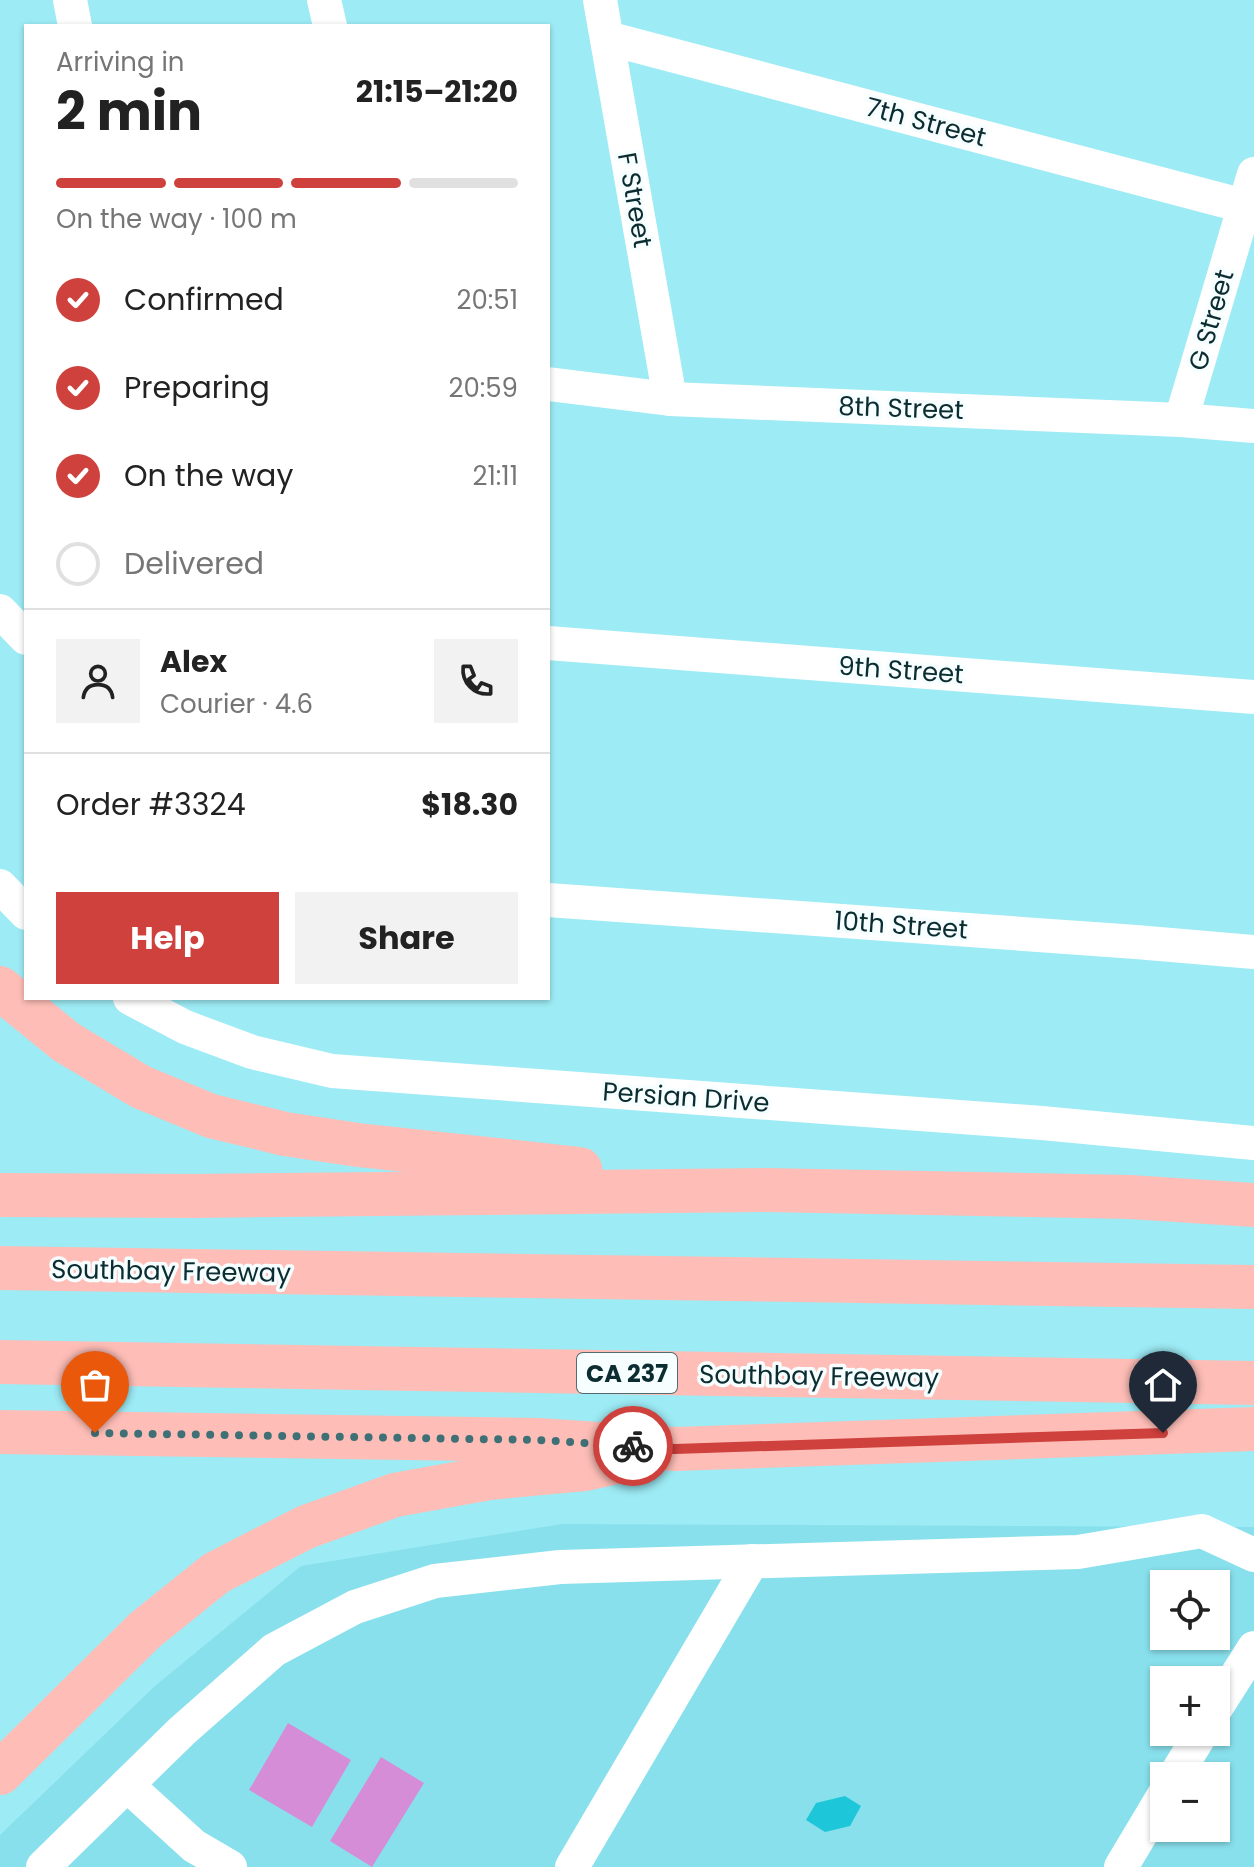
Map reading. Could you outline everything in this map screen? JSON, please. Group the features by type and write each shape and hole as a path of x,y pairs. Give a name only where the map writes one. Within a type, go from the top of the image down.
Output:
{"highway":[{"path":"0,988 66,1042 141,1087 211,1116 285,1134 358,1145 765,1190"},
{"path":"0,1195 765,1190 1130,1197 1254,1205"},
{"name":"Southbay Freeway","path":"0,1268 1254,1287"},
{"name":"Southbay Freeway","path":"0,1362 1254,1383"},
{"path":"0,1432 538,1440 675,1449 1254,1429"},
{"path":"0,1773 145,1630 216,1573 306,1527 395,1495 489,1478 585,1469 675,1449"}],"street":[{"path":"70,0 75,24"},
{"path":"324,0 330,24"},
{"name":"F Street","path":"600,0 670,399"},
{"name":"7th Street","path":"607,38 1244,206"},
{"name":"G Street","path":"1181,420 1254,174"},
{"name":"8th Street","path":"550,384 670,399 1181,420 1254,426"},
{"path":"0,611 24,636"},
{"name":"9th Street","path":"550,643 1254,697"},
{"path":"0,886 24,911"},
{"name":"10th Street","path":"550,900 1254,952"},
{"name":"Persian Drive","path":"134,1000 185,1027 252,1052 332,1071 1042,1123 1254,1143"},
{"path":"43,1867 182,1731 274,1650 355,1607 435,1581 560,1567 1078,1552 1202,1531 1254,1555"},
{"path":"572,1867 752,1561"},
{"path":"1230,1686 1254,1648"},
{"path":"127,1785 183,1856 230,1867"},
{"path":"1121,1867 1150,1818"}],"shaded area":[{"path":"562,1524 1254,1527 1254,1867 0,1867 0,1835 155,1686 301,1566"},
{"path":"288,1723 351,1760 312,1827 249,1790"},
{"path":"381,1757 424,1783 372,1867 330,1841"},
{"path":"845,1796 861,1806 850,1826 825,1832 806,1820 816,1803"}],"way so far":[{"path":"95,1433 538,1440 633,1446"}],"route":[{"path":"633,1446 675,1449 1163,1433"}]}
